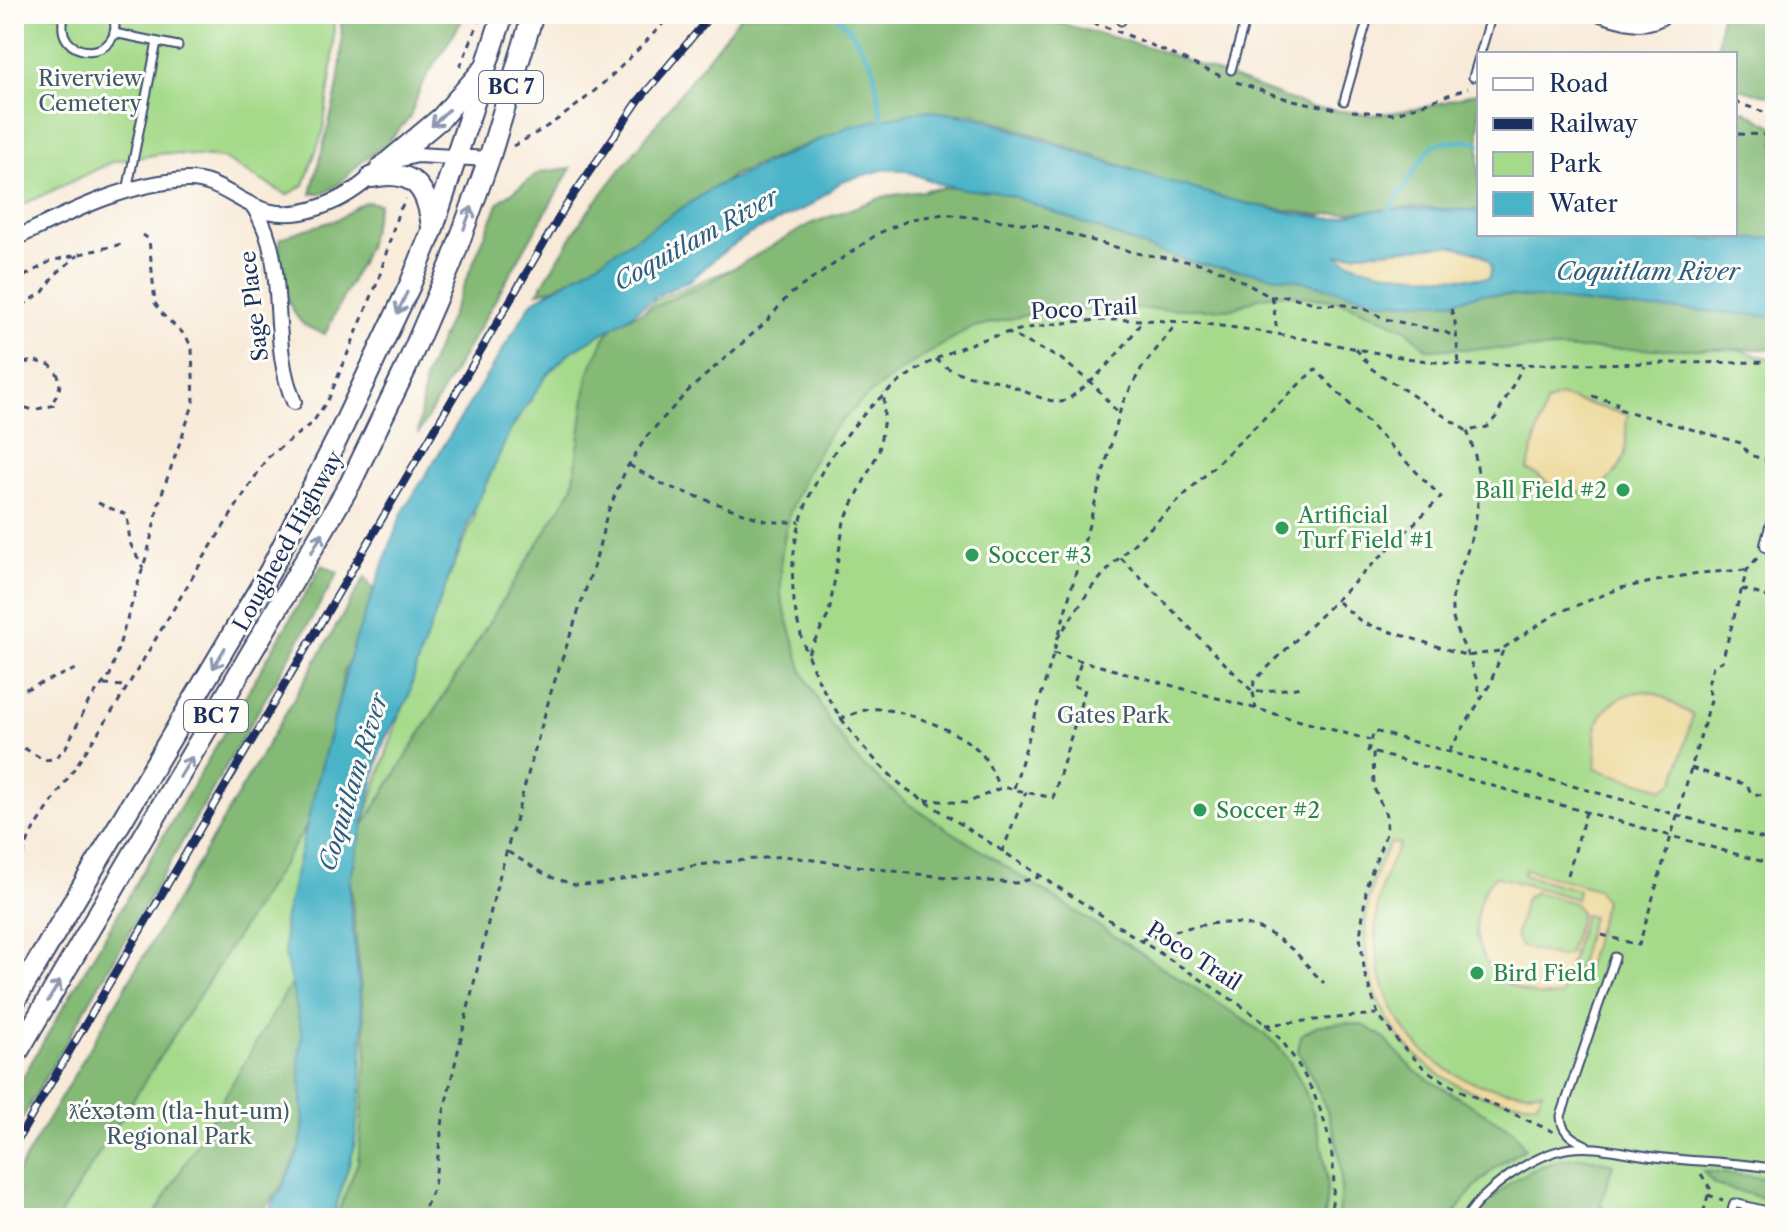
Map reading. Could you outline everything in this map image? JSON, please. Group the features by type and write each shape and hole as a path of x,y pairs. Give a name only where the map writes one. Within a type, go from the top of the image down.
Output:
{"main road":[{"name":"Lougheed Highway","path":"14,1002 20,980 270,571 385,340 432,231 491,59 503,14"},
{"name":"Lougheed Highway","path":"14,1058 350,484 431,311 489,159 533,14"},
{"path":"376,172 441,118 491,59"},
{"path":"376,172 395,173 419,186 428,202 432,231"}],"street":[{"path":"1600,14 1640,25 1663,18 1666,14"},
{"path":"14,239 63,215 127,191 170,182 203,181 254,207 282,213 311,210 336,201 390,162 410,156 489,159"},
{"name":"Sage Place","path":"254,207 263,221 274,256 281,351 294,402"},
{"path":"1775,520 1768,545 1775,546"}],"lane":[{"path":"65,14 62,28 65,36 77,49 86,51 103,47 114,33 113,14"},
{"path":"1231,70 1247,14"},
{"path":"1344,101 1369,14"},
{"path":"1481,52 1492,14"},
{"path":"114,33 178,46"},
{"path":"127,191 157,42"},
{"path":"1473,77 1477,65"},
{"path":"1615,957 1561,1116 1562,1126 1573,1138 1592,1146 1661,1158 1775,1169"},
{"path":"1466,1218 1488,1192 1526,1164 1553,1151 1592,1146"},
{"path":"1730,1218 1734,1203 1775,1213"}],"path":[{"path":"459,70 483,14"},
{"path":"489,159 550,126 604,85 672,14"},
{"path":"1046,14 1067,15 1096,24 1228,79 1284,98 1342,110 1394,114 1474,86"},
{"path":"1737,103 1775,116"},
{"path":"1738,134 1775,135"},
{"path":"14,878 31,834 128,686 267,458 313,422 329,398 378,281 398,213 412,191"},
{"path":"421,1218 434,1186 444,1111 496,889 551,692 596,559 607,514 629,465 647,436 689,390 765,323 789,295 879,233 912,219 944,214 1038,225 1136,253 1204,264 1227,273 1270,298 1277,334"},
{"path":"14,742 44,760 54,759 65,749 89,701 104,685 114,664 160,499 194,402 192,349 186,336 155,303 149,239 143,235"},
{"path":"14,282 51,261 126,243"},
{"path":"14,404 33,410 55,405 53,401 61,382 50,365 35,361 15,364 19,333 17,316 19,308 43,292 56,274 78,255"},
{"path":"1270,298 1275,295 1288,296 1314,303 1347,305 1385,319 1455,337"},
{"path":"1451,309 1459,364"},
{"path":"936,359 965,375 1001,382 1059,402 1089,381 1127,343 1141,322"},
{"name":"Poco Trail","path":"1329,1218 1334,1180 1329,1144 1321,1114 1287,1047 1238,1003 905,788 863,750 840,719 825,694 808,653 791,571 800,522 818,479 845,436 884,392 936,359 970,343 1053,323 1177,323 1277,334 1459,364 1523,366 1775,362"},
{"path":"1014,788 1119,415 1141,369 1177,323"},
{"path":"1006,332 1061,359 1089,381 1119,415"},
{"path":"1356,348 1372,369 1467,431 1478,457 1480,483 1477,509 1452,605 1457,634 1481,699"},
{"path":"1467,431 1487,427 1496,417 1523,366"},
{"path":"1057,639 1092,587 1315,369 1441,497 1338,602 1254,681 1256,709"},
{"path":"808,653 829,614 844,521 879,451 884,392"},
{"path":"1592,396 1617,403 1615,408 1741,443 1749,455 1775,462"},
{"path":"629,465 664,485 769,522 800,522"},
{"path":"98,503 127,515 130,543 143,568"},
{"path":"1121,558 1253,692"},
{"path":"1338,602 1363,623 1467,655 1504,648 1557,613 1621,588 1698,573 1747,570 1722,661 1713,666 1707,688 1712,697 1639,945 1602,935"},
{"path":"1742,589 1775,599"},
{"path":"1449,751 1481,699 1504,648"},
{"path":"1053,653 1371,741"},
{"path":"1463,663 1467,655"},
{"path":"924,801 967,803 999,787 1053,798 1085,689 1073,686 1081,662"},
{"path":"14,689 21,691 76,669"},
{"path":"104,685 128,686"},
{"path":"1253,692 1304,685"},
{"path":"840,719 870,709 881,709 920,719 969,742 981,754 999,787"},
{"path":"1775,842 1374,731 1368,751 1775,865"},
{"path":"1373,753 1374,788 1386,815 1387,831 1367,884 1360,937 1365,975 1378,1014 1407,1052 1446,1083 1541,1127 1573,1138"},
{"path":"1691,768 1747,785 1751,793 1775,798"},
{"path":"1002,852 1027,791"},
{"path":"1568,875 1586,812"},
{"path":"508,852 548,876 575,885 612,882 742,859 784,856 999,882 1016,883 1041,876"},
{"path":"1140,940 1205,924 1249,924 1288,945 1324,983"},
{"path":"1265,1025 1378,1014"},
{"path":"1702,1218 1710,1188"}],"green space":[{"name":"Riverview Cemetery","path":"26,14 334,14 333,59 323,131 304,185 287,195 222,158 165,153 112,162 14,209 14,67"},
{"path":"340,14 466,14 421,86 410,117 387,143 342,181 327,192 311,194 338,82 342,37"},
{"path":"742,14 1025,14 1152,48 1310,107 1373,115 1423,108 1477,93 1477,212 1415,207 1319,215 1219,200 973,113 897,116 822,138 733,175 679,218 552,289 538,292 583,218"},
{"path":"1721,14 1775,14 1775,97 1737,88 1737,52 1717,52"},
{"path":"1737,107 1775,127 1775,244 1672,236 1737,236"},
{"path":"571,168 418,434 425,377 499,202 540,172"},
{"name":"Gates Park","path":"1051,182 1662,328 1775,360 1775,1218 1600,1218 1601,1205 1596,1218 269,1218 303,1076 292,1108 268,1145 250,1183 218,1218 20,1218 466,454 465,480 498,449 535,383 567,354 616,323 605,337 598,354 655,300 928,189","holes":["465,481 475,516 428,627 362,828 500,606 524,695 562,712 609,746 601,1041 686,1091 676,1127 315,1025 315,998 355,1009 358,950 356,855 363,798 396,695 401,640 414,597"]},
{"path":"961,186 1006,193 1196,261 1233,270 1775,311 1775,349 1427,349 1406,329 1344,302 1284,294 1258,298 1233,309 1053,309 970,328 906,367 867,396 830,432 806,473 788,517 781,557 781,597 803,672 830,723 860,763 907,803 1272,1040 1298,1076 1317,1124 1326,1175 1323,1218 336,1218 358,1162 367,1051 350,879 362,828 573,487 588,374 605,337 616,323 710,282 810,224 886,196"},
{"path":"367,202 379,204 366,251 325,334 304,325 290,305 281,272 280,239 338,219"},
{"path":"322,565 338,573 14,1132 14,1092"},
{"path":"365,577 383,606 344,671 334,724 308,824 58,1218 14,1218 14,1178"},
{"path":"295,977 302,1033 303,1142 283,1184 257,1218 153,1218"},
{"path":"1349,1023 1365,1026 1382,1036 1416,1072 1514,1131 1525,1149 1484,1178 1452,1218 1337,1218 1341,1173 1334,1131 1298,1051 1301,1035 1319,1025"},
{"path":"1583,1157 1613,1164 1596,1218 1474,1218 1497,1194 1522,1176 1550,1163"},
{"path":"1703,1171 1772,1179 1775,1181 1775,1201 1715,1185"}],"sand":[{"path":"1449,245 1485,257 1493,266 1489,279 1387,272 1367,268 1337,255"},
{"path":"1559,396 1628,415 1626,448 1621,463 1616,472 1591,490 1560,490 1527,470 1546,403"},
{"path":"1645,691 1660,695 1693,714 1675,781 1663,789 1595,769 1596,728 1604,711 1626,695"},
{"path":"1390,843 1400,844 1382,887 1376,932 1380,975 1395,1014 1420,1048 1453,1073 1495,1088 1543,1091 1537,1103 1488,1097 1450,1081 1418,1057 1393,1028 1376,994 1367,958 1366,919 1374,881"},
{"path":"1525,869 1597,889 1605,901 1585,974 1577,972 1592,917 1584,915 1561,996 1525,992 1509,984 1496,974 1478,945 1478,908 1484,890 1496,876 1576,899 1578,890 1523,875","holes":["1535,892 1574,903 1581,913 1569,953 1559,957 1521,947 1515,937 1526,898"]}],"water":[{"name":"Coquitlam River","path":"926,110 980,118 1105,162 1228,199 1296,214 1334,219 1388,209 1477,211 1477,236 1775,238 1775,317 1480,294 1453,302 1384,302 1297,280 1199,264 1156,251 1017,198 994,191 939,184 904,170 883,170 842,181 810,206 749,234 691,280 658,295 623,321 569,353 547,375 510,431 471,517 416,667 409,697 380,753 350,881 363,1024 361,1087 354,1149 335,1210 332,1218 264,1218 299,1151 304,1125 299,1061 302,1034 285,955 284,921 353,647 401,515 532,302 716,186 850,126","holes":["1449,245 1473,251 1490,263 1489,278 1388,272 1368,268 1338,255"]}],"waterway":[{"path":"836,14 854,35 873,67 883,124"},
{"path":"1386,214 1434,145 1477,142"}],"railway":[{"path":"14,1146 565,207 639,100 712,14"}],"place":[{"name":"Ball Field #2","path":"1623,490"},
{"name":"Artificial Turf Field #1","path":"1282,528"},
{"name":"Soccer #3","path":"972,555"},
{"name":"Soccer #2","path":"1200,810"},
{"name":"Bird Field","path":"1477,973"}],"park label":[{"name":"ƛ̓éxətəm (tla-hut-um) Regional Park","path":"179,1124"}]}
